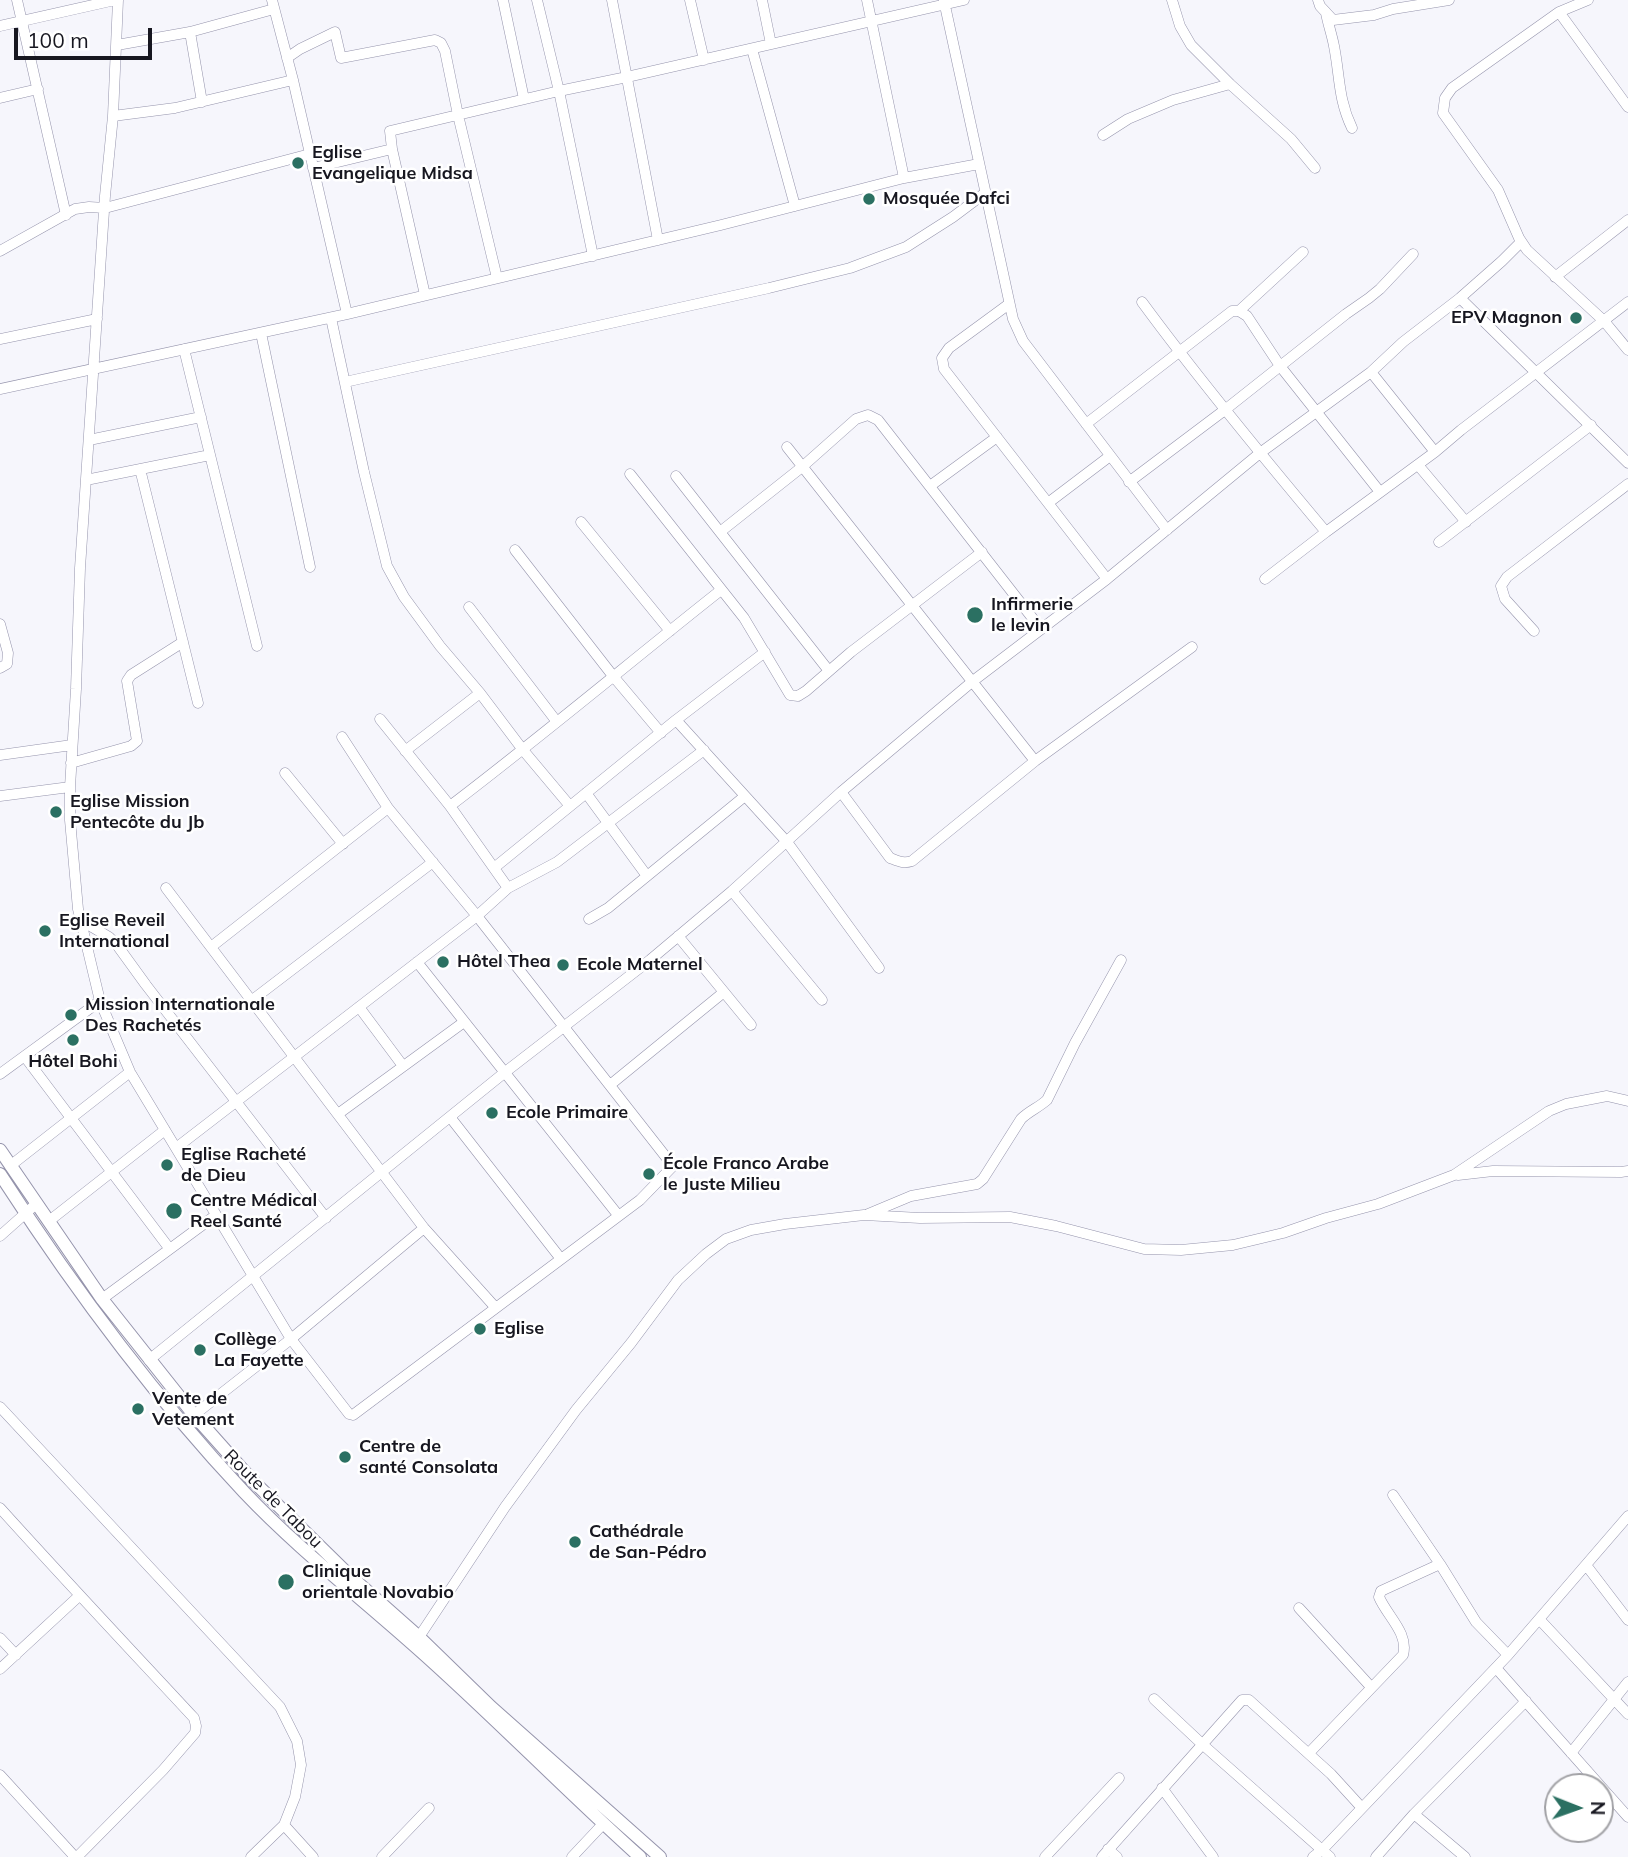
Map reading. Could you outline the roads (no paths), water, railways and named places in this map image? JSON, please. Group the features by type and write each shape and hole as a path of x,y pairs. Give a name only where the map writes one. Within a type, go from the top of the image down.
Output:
{"main road":[{"name":"Route de Tabou","path":"0,1150 5,1170 25,1213 91,1308 186,1426 243,1491 276,1524 418,1648 640,1857"},
{"name":"Route de Tabou","path":"5,1170 36,1203 102,1299 149,1360 251,1479 349,1575 419,1637 491,1707 660,1857"}],"street":[{"path":"18,0 66,215"},
{"path":"0,26 116,0 117,45 113,116 86,480 70,787 70,820 78,909 100,1001 130,1072 252,1276 291,1339 349,1414 353,1415 640,1200 673,1166 477,916 388,808 342,737"},
{"path":"503,0 524,99"},
{"path":"537,0 593,256"},
{"path":"612,0 658,240"},
{"path":"690,0 704,60"},
{"path":"762,0 771,44"},
{"path":"867,0 904,178"},
{"path":"425,295 390,131 872,22 945,2 964,0"},
{"path":"1172,0 1180,26 1191,45 1291,138 1315,168"},
{"path":"1318,0 1325,13 1334,48 1337,79 1352,128"},
{"path":"1325,13 1333,20 1450,0"},
{"path":"1588,0 1559,12 1452,88 1444,98 1443,113 1498,190 1527,250 1604,321 1628,350"},
{"path":"945,2 1013,319 1023,341 1167,530"},
{"path":"117,45 190,32 273,4 347,314"},
{"path":"1559,12 1628,107"},
{"path":"190,32 202,102"},
{"path":"287,58 335,32 341,58 435,40 441,43 497,278"},
{"path":"752,49 795,206"},
{"path":"113,116 175,108 293,80"},
{"path":"1103,135 1128,119 1173,100 1230,84"},
{"path":"0,98 38,89"},
{"path":"313,168 392,149"},
{"path":"0,251 75,209 105,208 310,154"},
{"path":"0,389 331,318 904,178 979,164"},
{"path":"345,382 850,268 906,247 985,193"},
{"path":"1555,277 1628,220"},
{"path":"149,1360 678,936 841,792 973,681 1107,579 1260,453 1371,372 1460,298 1521,242"},
{"path":"1239,311 1303,252"},
{"path":"1129,482 1380,289 1413,254"},
{"path":"1460,298 1628,463"},
{"path":"1142,302 1179,353 1326,532"},
{"path":"1265,579 1418,465 1628,302"},
{"path":"1009,304 949,348 943,358 944,369 1107,579"},
{"path":"1086,424 1232,311 1239,311 1247,316 1280,366 1380,492"},
{"path":"331,318 387,566 404,597 440,646 570,806"},
{"path":"0,339 97,319"},
{"path":"261,333 310,567"},
{"path":"184,349 257,646"},
{"path":"1371,372 1435,452"},
{"path":"720,532 802,467 856,419 868,415 878,420 1041,629"},
{"path":"89,440 201,417"},
{"path":"1439,542 1591,425"},
{"path":"930,486 997,437"},
{"path":"787,447 1035,761"},
{"path":"86,480 210,455"},
{"path":"1048,503 1110,456"},
{"path":"1418,465 1465,522"},
{"path":"140,469 198,703"},
{"path":"631,474 744,618 790,695 798,696 982,552"},
{"path":"676,476 829,671"},
{"path":"1534,631 1505,598 1501,586 1507,577 1628,484"},
{"path":"581,522 670,631"},
{"path":"515,550 661,733"},
{"path":"450,806 721,590"},
{"path":"469,607 557,722"},
{"path":"0,624 8,653 7,664 0,668"},
{"path":"71,763 131,746 137,741 127,681 183,642"},
{"path":"841,792 890,858 901,863 912,862 1035,761 1192,647"},
{"path":"494,868 676,720 765,652"},
{"path":"405,751 480,693"},
{"path":"380,719 450,806 508,888"},
{"path":"676,720 787,842 879,968"},
{"path":"0,755 72,745"},
{"path":"176,1148 477,916 508,888 557,862 704,750"},
{"path":"285,773 343,845"},
{"path":"0,796 70,787"},
{"path":"586,793 647,876"},
{"path":"589,919 602,913 745,796"},
{"path":"211,947 388,808"},
{"path":"251,1001 433,862"},
{"path":"166,888 424,1228 495,1307"},
{"path":"732,891 822,1000"},
{"path":"82,921 117,945 326,1218"},
{"path":"678,936 751,1025"},
{"path":"864,1215 911,1196 977,1184 983,1179 1021,1119 1047,1100 1121,960"},
{"path":"416,962 618,1215"},
{"path":"610,1085 724,992"},
{"path":"0,1074 100,1001"},
{"path":"359,1007 403,1066"},
{"path":"338,1114 464,1022"},
{"path":"25,1057 169,1248"},
{"path":"5,1170 130,1072"},
{"path":"419,1637 505,1507 576,1410 678,1280 726,1239 751,1230 785,1224 864,1215 920,1218 1010,1217 1144,1249 1181,1250 1233,1245 1378,1204 1454,1175 1549,1111 1566,1104 1607,1096 1628,1101"},
{"path":"450,1117 561,1259"},
{"path":"49,1221 165,1130"},
{"path":"1454,1175 1493,1171 1628,1171"},
{"path":"0,1236 36,1203"},
{"path":"102,1299 216,1215"},
{"path":"194,1415 291,1339 424,1228"},
{"path":"0,1407 280,1707 297,1741 301,1765 295,1797 284,1825 251,1857"},
{"path":"1393,1495 1476,1622 1508,1655"},
{"path":"0,1508 194,1718 196,1726 195,1733 163,1770 76,1857 1,1778"},
{"path":"1154,1699 1322,1855 1362,1808 1540,1620 1628,1516"},
{"path":"1309,1753 1404,1655 1406,1647 1382,1604 1379,1597 1381,1591 1440,1564"},
{"path":"1586,1565 1628,1620"},
{"path":"0,1669 79,1596"},
{"path":"1299,1608 1371,1687"},
{"path":"1540,1620 1628,1714"},
{"path":"0,1638 16,1655"},
{"path":"1496,1668 1628,1817"},
{"path":"1571,1753 1628,1682"},
{"path":"1117,1857 1105,1853 1242,1700 1246,1699 1309,1753 1362,1808"},
{"path":"1376,1857 1414,1814 1526,1701"},
{"path":"1045,1857 1119,1778"},
{"path":"1162,1788 1213,1857"},
{"path":"382,1857 429,1808"},
{"path":"1414,1814 1465,1857"},
{"path":"284,1825 313,1857"},
{"path":"572,1857 603,1825"}],"place":[{"name":"Eglise Evangelique Midsa","path":"298,163"},
{"name":"Mosquée Dafci","path":"869,199"},
{"name":"EPV Magnon","path":"1576,318"},
{"name":"Infirmerie le levin","path":"975,615"},
{"name":"Eglise Mission Pentecôte du Jb","path":"56,812"},
{"name":"Eglise Reveil International","path":"45,931"},
{"name":"Hôtel Thea","path":"443,962"},
{"name":"Ecole Maternel","path":"563,965"},
{"name":"Mission Internationale Des Rachetés","path":"71,1015"},
{"name":"Hôtel Bohi","path":"73,1040"},
{"name":"Ecole Primaire","path":"492,1113"},
{"name":"Eglise Racheté de Dieu","path":"167,1165"},
{"name":"École Franco Arabe le Juste Milieu","path":"649,1174"},
{"name":"Centre Médical Reel Santé","path":"174,1211"},
{"name":"Eglise","path":"480,1329"},
{"name":"Collège La Fayette","path":"200,1350"},
{"name":"Vente de Vetement","path":"138,1409"},
{"name":"Centre de santé Consolata","path":"345,1457"},
{"name":"Cathédrale de San-Pédro","path":"575,1542"},
{"name":"Clinique orientale Novabio","path":"286,1582"}]}
